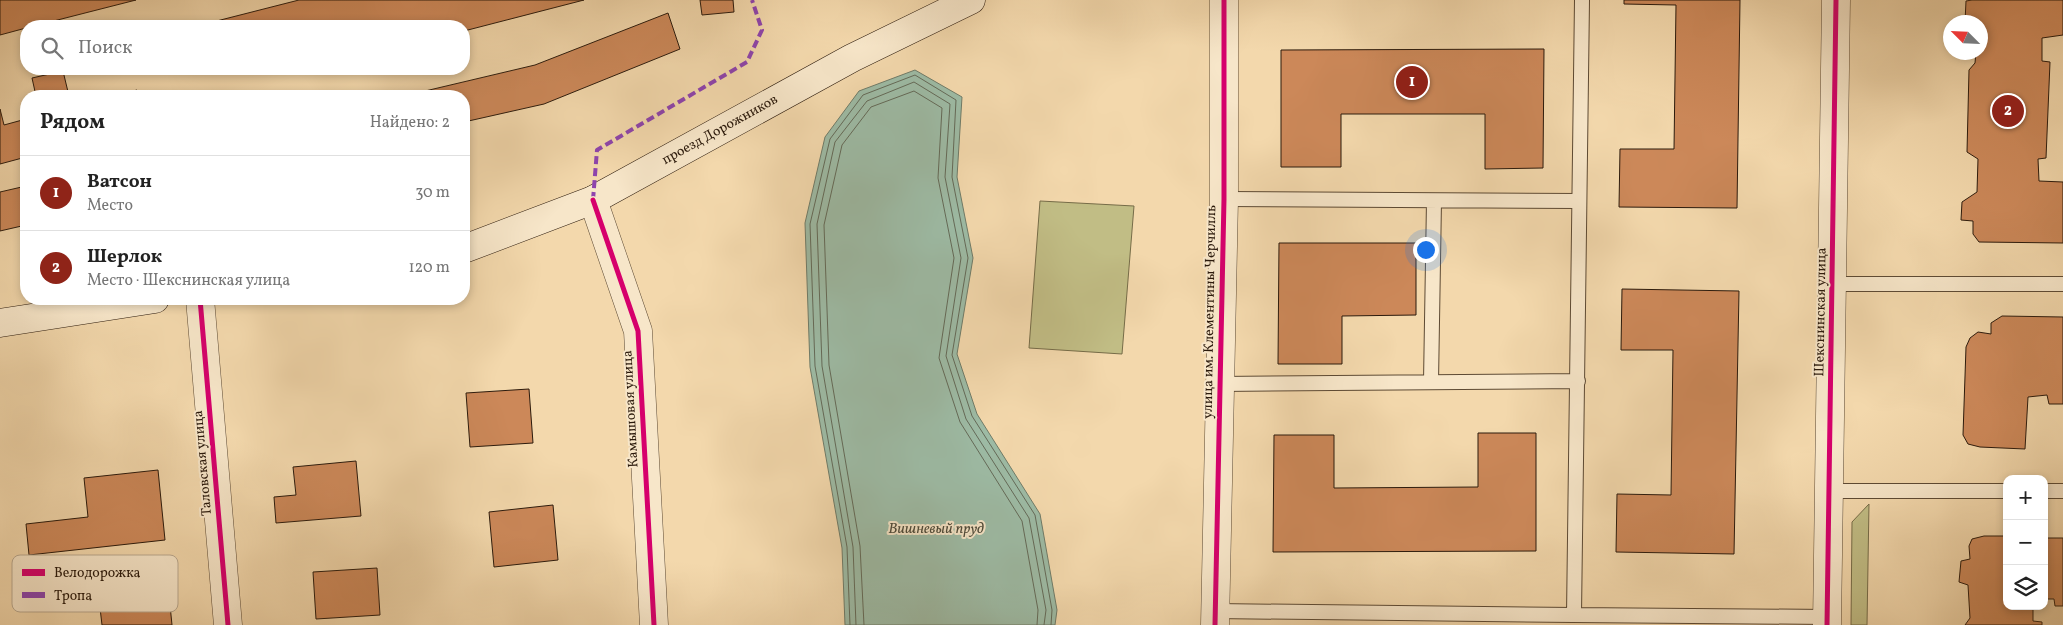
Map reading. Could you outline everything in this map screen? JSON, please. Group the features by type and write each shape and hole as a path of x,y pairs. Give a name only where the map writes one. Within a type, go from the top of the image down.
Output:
{"street":[{"name":"проезд Дорожников","path":"470,247 593,200 852,58 971,0"},
{"name":"улица им. Клементины Черчилль","path":"1215,618 1224,199 1224,0"},
{"name":"Шекснинская улица","path":"1827,621 1836,0"},
{"name":"Камышовая улица","path":"593,200 638,331 654,625"},
{"path":"0,323 116,305"},
{"name":"Таловская улица","path":"201,305 228,625"}],"lane":[{"path":"1574,615 1582,0"},
{"path":"1224,199 1579,201"},
{"path":"1431,382 1434,201"},
{"path":"1833,284 2063,284"},
{"path":"1219,384 1578,381"},
{"path":"1830,491 2003,491"},
{"path":"2048,491 2063,491"},
{"path":"1215,618 1574,615 1827,621"}],"shaded area":[{"path":"1040,201 1134,206 1122,354 1029,348"},
{"path":"1869,504 1867,625 1851,625 1852,522"}],"water":[{"name":"Вишневый пруд","path":"915,70 962,97 957,177 973,258 957,354 977,414 1040,514 1057,610 1055,625 845,625 842,548 810,367 805,223 825,137 859,91"}],"building":[{"path":"0,0 136,0 58,20 20,20 20,30 0,35"},
{"path":"299,0 584,0 470,29 470,20 221,20"},
{"path":"700,0 733,0 734,12 702,15"},
{"path":"1624,0 1740,0 1737,208 1619,207 1620,149 1674,149 1676,5 1624,4"},
{"path":"2063,0 2063,35 2042,38 2042,61 2050,62 2046,158 2038,159 2039,181 2063,182 2063,243 1979,242 1973,234 1973,221 1961,220 1962,202 1977,192 1978,159 1967,152 1969,70 1975,60 1988,60 1988,15 1965,15 1966,1"},
{"path":"668,13 680,49 544,104 470,121 470,90 429,90 535,65"},
{"path":"1544,49 1543,168 1485,169 1485,114 1341,114 1341,167 1281,167 1281,50"},
{"path":"45,75 64,75 68,90 35,90 32,78"},
{"path":"0,109 4,125 20,121 20,159 0,164"},
{"path":"20,187 20,226 0,231 0,192"},
{"path":"1279,243 1416,243 1416,315 1342,316 1342,364 1278,364"},
{"path":"1622,289 1739,291 1734,554 1616,552 1617,494 1671,495 1673,350 1621,350"},
{"path":"2002,316 2063,317 2063,404 2049,404 2047,395 2028,397 2025,449 1980,447 1968,444 1963,435 1966,347 1970,338 1978,332 1991,334 1991,323"},
{"path":"529,389 533,443 470,447 466,393"},
{"path":"1478,433 1536,433 1536,551 1273,552 1274,435 1334,435 1334,488 1478,487"},
{"path":"356,461 361,516 276,523 274,497 296,495 293,467"},
{"path":"158,470 165,540 29,555 26,524 88,517 84,478"},
{"path":"553,505 558,560 494,567 489,512"},
{"path":"1984,536 2003,536 2003,610 2033,610 2033,621 2042,622 2042,625 1965,625 1970,618 1968,585 1959,582 1961,561 1970,559 1969,546 1972,539"},
{"path":"2048,538 2063,538 2063,606 2055,606 2054,599 2048,599"},
{"path":"377,568 380,615 316,619 313,572"},
{"path":"100,612 171,612 172,625 102,625"}],"marked path":[{"path":"593,200 597,150 747,62 762,30 752,0"}],"cycle path":[{"path":"1215,625 1224,199 1224,0"},
{"path":"1827,625 1836,0"},
{"path":"593,200 638,331 654,625"},
{"path":"201,305 228,625"}],"place":[{"name":"Ватсон","path":"1412,82"},
{"name":"Шерлок","path":"2008,111"}]}
